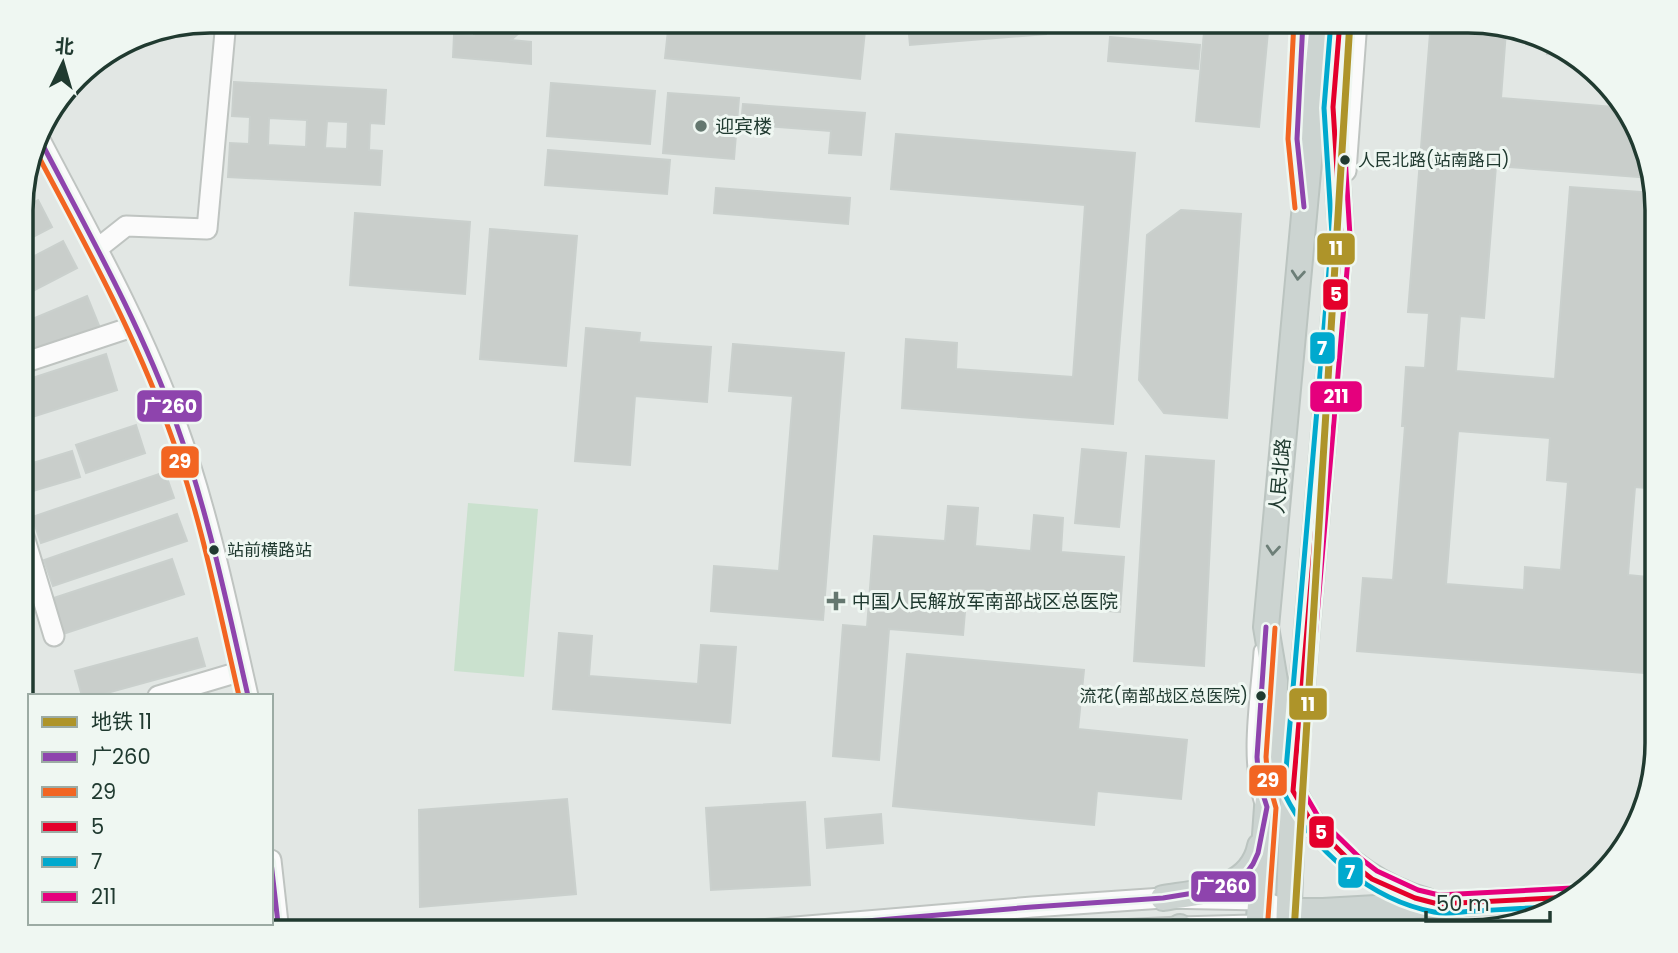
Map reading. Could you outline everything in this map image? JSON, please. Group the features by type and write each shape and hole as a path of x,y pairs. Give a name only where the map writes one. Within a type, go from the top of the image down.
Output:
{"main road":[{"name":"人民北路","path":"1259,919 1273,749 1275,681 1266,627 1321,33"},
{"name":"人民北路","path":"1288,919 1293,791 1341,235 1333,107 1339,33"},
{"path":"1293,791 1312,823 1354,865 1392,888 1438,904"},
{"path":"1163,898 1212,890 1231,884 1245,875 1254,864 1258,853 1267,807"},
{"path":"1294,919 1323,911 1551,898"}],"street":[{"path":"97,249 126,226 207,229 225,33"},
{"path":"1302,33 1297,139 1304,207"},
{"path":"1341,235 1356,33"},
{"path":"45,149 97,249 162,386 188,458 215,554 248,694"},
{"path":"33,360 135,326"},
{"path":"33,566 54,636"},
{"path":"165,694 242,671"},
{"path":"273,878 278,920"},
{"path":"884,919 1163,898 1260,900 1286,919"}],"green space":[{"path":"468,503 538,509 524,677 454,671"}],"building":[{"path":"474,33 519,33 511,40 531,42 531,64 453,57 454,35 474,36"},
{"path":"668,33 865,33 860,79 665,58"},
{"path":"909,33 1046,33 1046,34 910,45"},
{"path":"1204,33 1268,33 1259,127 1196,121"},
{"path":"1430,33 1467,33 1506,38 1501,98 1611,107 1631,143 1641,177 1496,166 1484,318 1460,316 1456,371 1555,379 1570,187 1643,192 1644,488 1635,487 1628,575 1644,577 1644,673 1357,651 1363,578 1393,580 1405,426 1402,426 1406,367 1425,368 1429,313 1408,312","holes":["1458,431 1550,438 1547,480 1568,482 1561,570 1525,567 1524,590 1446,584"]},
{"path":"1110,37 1200,45 1198,69 1108,61"},
{"path":"234,82 386,90 384,124 370,123 369,150 382,151 380,185 228,177 230,143 249,144 250,117 232,116","holes":["269,118 307,120 306,147 268,145","327,121 348,122 347,149 325,148"]},
{"path":"551,83 655,91 650,144 547,136"},
{"name":"迎宾楼","path":"668,93 739,98 734,159 663,153"},
{"path":"743,104 865,113 861,155 829,153 831,131 741,124"},
{"path":"896,134 1135,153 1113,424 902,408 906,339 957,343 956,369 1073,377 1085,205 891,189"},
{"path":"548,150 670,160 667,194 545,185"},
{"path":"716,188 850,198 848,224 714,213"},
{"path":"38,200 52,227 33,237 33,211 34,202"},
{"path":"1181,210 1241,214 1227,418 1164,413 1139,380 1147,235"},
{"path":"355,213 470,222 465,294 350,285"},
{"path":"490,229 577,236 566,366 480,359"},
{"path":"63,241 77,268 33,291 33,257"},
{"path":"87,296 100,328 33,356 33,319"},
{"path":"586,328 640,333 639,342 711,347 707,402 635,396 630,465 575,461"},
{"path":"733,344 844,353 823,620 711,611 714,566 779,571 793,396 729,391"},
{"path":"106,354 117,390 33,417 33,378"},
{"path":"136,425 145,453 86,473 76,445"},
{"path":"1082,449 1126,453 1119,527 1075,523"},
{"path":"72,451 80,477 33,491 33,463"},
{"path":"1146,456 1214,461 1204,666 1134,661"},
{"path":"165,472 174,498 41,543 33,517"},
{"path":"948,506 978,508 975,546 1031,551 1034,515 1063,518 1061,552 1124,557 1120,612 966,600 963,635 889,629 879,760 833,756 843,625 867,627 874,536 945,541"},
{"path":"177,514 187,541 53,586 44,560"},
{"path":"172,559 184,594 63,634 51,599"},
{"path":"559,633 592,636 589,676 698,684 701,645 736,647 730,723 553,709"},
{"path":"197,638 205,666 103,694 81,694 75,671"},
{"path":"907,654 1084,670 1078,729 1187,740 1181,799 1097,791 1094,825 893,806"},
{"path":"567,799 576,894 420,907 419,810"},
{"path":"805,802 810,885 711,890 706,808"},
{"path":"881,814 883,843 827,848 825,819"}],"metro line":[{"name":"11","path":"1295,919 1349,33"}],"transit line":[{"name":"29","path":"1293,33 1288,139 1295,208"},
{"name":"广260","path":"1302,33 1297,139 1304,207"},
{"name":"7","path":"1330,33 1324,108 1332,235 1284,793 1310,834 1327,853 1366,884 1388,896 1411,906 1445,913 1529,908"},
{"name":"5","path":"1339,33 1333,107 1341,235 1293,791 1312,823 1354,865 1372,879 1415,898 1438,904 1551,898"},
{"name":"211","path":"1348,33 1342,107 1350,236 1302,789 1319,818 1360,858 1377,871 1418,890 1439,895 1568,888"},
{"name":"广260","path":"45,149 129,313 176,423 207,524 248,694"},
{"name":"29","path":"41,161 122,318 167,424 199,525 239,694"},
{"name":"广260","path":"885,919 1163,898 1212,890 1231,884 1245,875 1258,853 1267,807 1259,782 1257,757 1266,627"},
{"name":"29","path":"1268,919 1276,808 1268,780 1266,757 1275,628"},
{"name":"广260","path":"273,880 278,920"}],"place":[{"name":"迎宾楼","path":"701,126"},
{"name":"人民北路(站南路口)","path":"1345,160"},
{"name":"站前横路站","path":"214,550"},
{"name":"中国人民解放军南部战区总医院","path":"836,601"},
{"name":"流花(南部战区总医院)","path":"1261,696"}]}
